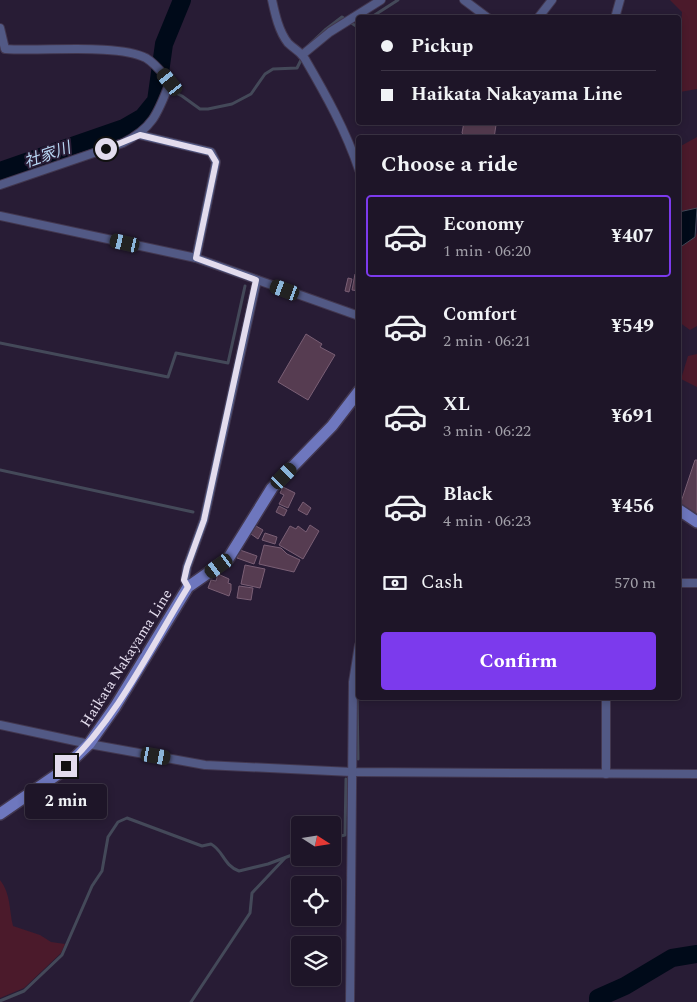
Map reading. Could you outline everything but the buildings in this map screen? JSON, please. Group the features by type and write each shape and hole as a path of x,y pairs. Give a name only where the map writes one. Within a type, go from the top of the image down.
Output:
{"main road":[{"name":"Haikata Nakayama Line","path":"0,814 58,774 89,744 115,707 188,587 228,559 272,488 332,426 356,396"},
{"path":"681,511 697,522"}],"street":[{"path":"272,0 278,24 288,43 302,55 341,124 356,162"},
{"path":"357,15 381,0"},
{"path":"464,0 484,15"},
{"path":"540,15 552,0"},
{"path":"615,15 620,0"},
{"path":"302,55 330,32 356,16"},
{"path":"0,28 5,49 123,52 145,58 158,67 170,82 160,108 140,135 123,143 0,185"},
{"path":"140,135 214,154 216,162 196,258"},
{"path":"0,216 196,258 356,315"},
{"path":"188,587 184,580 204,520 256,280"},
{"path":"681,583 697,583"},
{"path":"350,1002 352,772 356,682"},
{"path":"606,700 606,774"},
{"path":"0,725 89,744 205,764 352,772 697,774"}],"shaded area":[{"path":"670,0 697,0 697,89 681,92 681,24 682,12"},
{"path":"697,137 697,208 681,212 681,146"},
{"path":"697,233 697,326 690,330 681,323 681,247 695,237"},
{"path":"697,354 697,387 681,379 688,356"},
{"path":"0,880 8,896 13,926 40,935 51,942 65,944 61,953 24,988 0,998"}],"water":[{"path":"697,208 695,237 681,247 681,212"}],"waterway":[{"name":"社家川","path":"0,171 124,128 143,117 156,101 164,44 182,0"},
{"path":"375,15 398,0"},
{"path":"310,44 342,17 356,26"},
{"path":"159,85 182,96 200,109 208,109 232,104 251,94 265,74 273,69 297,68 302,58"},
{"path":"0,343 168,377 176,353 228,363 245,286"},
{"path":"0,470 193,512"},
{"path":"357,700 358,759"},
{"path":"341,836 345,835 346,779"},
{"path":"0,1001 24,991 62,955 92,886 102,871 108,837 118,822 127,818 202,846 211,844 230,866 239,871 268,864 291,855"},
{"path":"191,1002 250,913 252,893 285,858"},
{"path":"598,1002 598,998 625,986 672,958 697,954"}],"route":[{"path":"66,766 89,744 115,707 188,587 184,580 204,520 256,280 196,258 216,162 214,154 140,135 106,149"}]}
